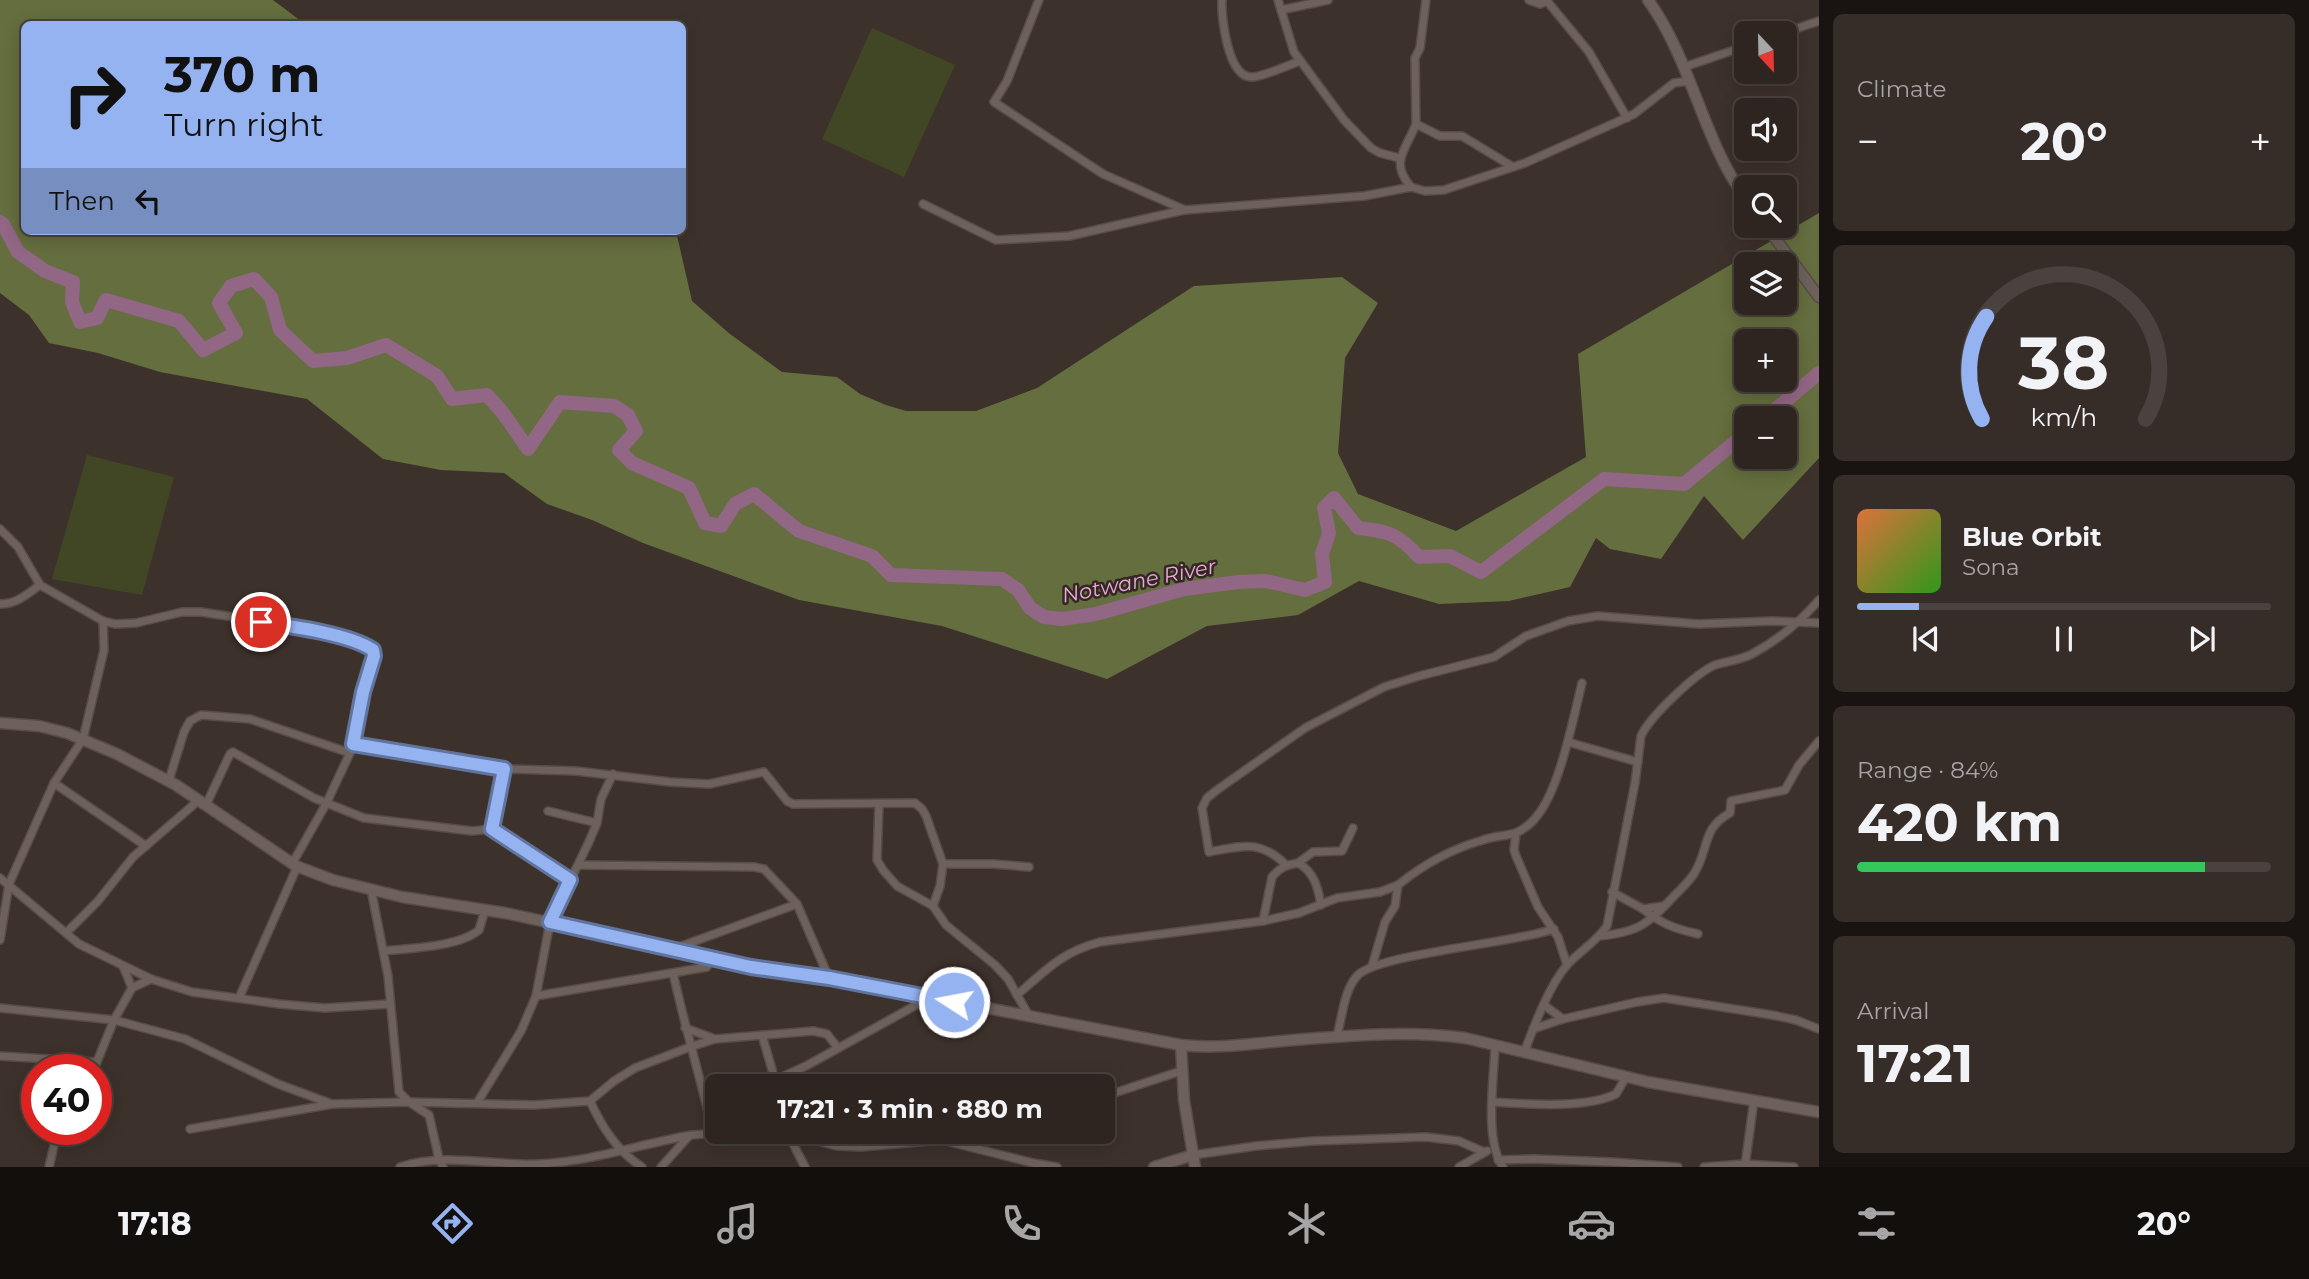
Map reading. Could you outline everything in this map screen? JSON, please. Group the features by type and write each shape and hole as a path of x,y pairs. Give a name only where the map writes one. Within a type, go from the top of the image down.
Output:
{"street":[{"path":"1039,0 1007,81 994,102 1103,174 1185,210"},
{"path":"1222,0 1224,36 1236,67 1242,74 1252,77 1300,61"},
{"path":"1279,0 1290,45 1300,61 1371,148 1399,158"},
{"path":"1281,10 1328,0"},
{"path":"1411,187 1400,171 1399,158 1416,124 1415,58 1420,48 1426,0"},
{"path":"1529,0 1540,4 1547,0 1589,52 1627,118"},
{"path":"1648,0 1669,35 1714,145 1734,179"},
{"path":"1797,28 1819,21"},
{"path":"1684,67 1734,50"},
{"path":"923,204 996,240 1069,236 1185,210 1364,195 1411,187 1425,191 1444,190 1513,167 1627,118 1674,83 1690,81"},
{"path":"1416,124 1440,136 1462,136 1513,167"},
{"path":"1775,238 1819,297"},
{"path":"0,529 18,547 40,584 103,621 135,624 182,612 201,612 299,627 373,650 374,656 350,753 295,865 239,998"},
{"path":"0,604 19,600 40,584"},
{"path":"1524,1053 1544,1005 1567,965 1600,936 1609,919 1644,729 1672,699 1706,670 1748,656 1800,622 1819,600"},
{"path":"1286,865 1276,856 1255,846 1209,852 1203,804 1217,790 1305,727 1384,687 1494,657 1518,640 1582,617 1699,624 1819,623"},
{"path":"0,940 9,884 54,783 83,739 104,650 103,621"},
{"path":"1017,995 1058,959 1084,946 1117,939 1263,921 1299,913 1337,898 1380,892 1398,885 1419,869 1454,850 1483,840 1516,834 1539,813 1552,785 1568,742 1582,683"},
{"path":"169,780 184,732 190,721 201,715 250,719 350,753"},
{"path":"0,723 39,726 83,739 169,780 295,865 332,880 402,897 550,922 676,948 751,967 829,978 1181,1045 1219,1046 1337,1037 1444,1036 1626,1077 1819,1111"},
{"path":"1600,936 1637,929 1654,918 1695,873 1709,833 1714,824 1730,814 1731,801 1785,790 1799,765 1819,741"},
{"path":"1568,742 1638,762"},
{"path":"353,744 504,769 613,774 670,782 709,784 760,772 768,775 787,801 793,804 919,805 926,816 943,864 940,886 933,906"},
{"path":"66,933 98,901 133,857 203,802 233,752 326,804 365,818 472,831 492,829 570,880"},
{"path":"492,829 504,769"},
{"path":"477,1103 521,1031 536,996 550,922 597,823 601,799 613,774"},
{"path":"54,783 146,846"},
{"path":"879,804 879,864 897,886 933,906 946,925 995,965 1008,979 1029,1016"},
{"path":"548,811 597,823"},
{"path":"1263,921 1272,877 1276,871 1286,865 1298,863 1312,852 1342,851 1353,828"},
{"path":"1516,834 1516,856 1538,907 1562,945 1567,965"},
{"path":"1298,863 1310,871 1321,905"},
{"path":"943,864 1029,867"},
{"path":"578,865 759,867 771,875 797,904 829,978"},
{"path":"0,878 88,949 150,979 192,992 326,1008 390,1004"},
{"path":"1372,966 1385,922 1395,906 1398,885"},
{"path":"371,890 384,951 400,1092 409,1102 428,1113 443,1167"},
{"path":"1612,892 1673,928 1698,934"},
{"path":"676,948 797,904"},
{"path":"1643,909 1664,906"},
{"path":"384,951 431,946 468,937 479,930 485,910"},
{"path":"1337,1037 1355,978 1372,966 1533,936 1554,929"},
{"path":"536,996 707,967 711,957"},
{"path":"123,966 132,988"},
{"path":"673,974 705,1097"},
{"path":"100,1054 114,1020 132,988 150,979"},
{"path":"792,1074 929,998"},
{"path":"1533,1029 1563,1019 1664,998 1772,1015 1819,1029"},
{"path":"1544,1005 1563,1019"},
{"path":"0,1008 114,1020 185,1040 278,1084 332,1104"},
{"path":"685,1028 715,1039"},
{"path":"190,1129 332,1104 409,1102 534,1105 590,1101 614,1080 635,1068 715,1039 814,1031 827,1034 838,1048"},
{"path":"762,1035 773,1074"},
{"path":"1181,1045 1181,1070 1195,1167"},
{"path":"1495,1046 1494,1147 1500,1163 1534,1159 1678,1167"},
{"path":"0,1056 21,1058"},
{"path":"1115,1093 1181,1070"},
{"path":"1493,1102 1553,1105 1598,1100 1616,1094 1626,1077"},
{"path":"1745,1166 1754,1100"},
{"path":"590,1101 597,1117 620,1150 642,1167"},
{"path":"400,1167 421,1160 439,1159 494,1165 539,1166 705,1134"},
{"path":"662,1167 690,1136"},
{"path":"1154,1167 1193,1155 1301,1142 1426,1137 1459,1141 1484,1152"},
{"path":"793,1144 805,1167"},
{"path":"831,1144 861,1147 896,1144"},
{"path":"958,1144 1057,1167"},
{"path":"49,1167 54,1145"},
{"path":"1459,1167 1494,1147"},
{"path":"1704,1167 1794,1167"}],"green space":[{"path":"0,0 273,0 301,21 21,21 21,235 677,235 692,301 730,334 782,372 837,377 860,394 906,411 976,411 1037,388 1194,286 1342,277 1378,303 1345,358 1338,453 1358,494 1456,531 1586,457 1578,354 1734,263 1734,315 1797,315 1797,252 1752,252 1776,238 1797,238 1797,226 1819,213 1819,458 1743,540 1704,496 1661,559 1610,549 1596,538 1570,587 1509,601 1439,604 1359,581 1298,615 1207,626 1107,679 942,626 799,600 643,543 592,520 547,504 504,473 441,470 383,459 307,399 160,372 98,353 49,343 29,315 0,293"},
{"path":"872,28 955,65 904,177 822,139"},
{"path":"87,455 174,477 142,595 52,579"}],"waterway":[{"name":"Notwane River","path":"0,222 18,252 45,271 73,282 72,302 80,322 97,318 106,300 179,321 203,350 236,333 219,303 231,286 254,279 271,297 280,330 313,361 347,358 386,345 437,376 452,399 487,395 528,449 560,402 614,406 628,415 636,431 619,450 632,463 689,488 705,523 721,526 735,504 754,494 799,531 872,556 891,575 1002,579 1018,590 1030,608 1044,617 1062,619 1096,614 1184,589 1239,582 1266,581 1305,590 1325,582 1322,554 1329,533 1324,508 1334,498 1358,528 1392,535 1419,557 1450,556 1481,572 1604,479 1684,484 1734,443"},
{"name":"Notwane River","path":"1779,406 1819,373"}],"route":[{"path":"261,622 299,627 340,637 373,650 374,656 363,692 353,744 504,769 492,829 570,880 550,922 676,948 751,967 829,978 954,1002"}]}
